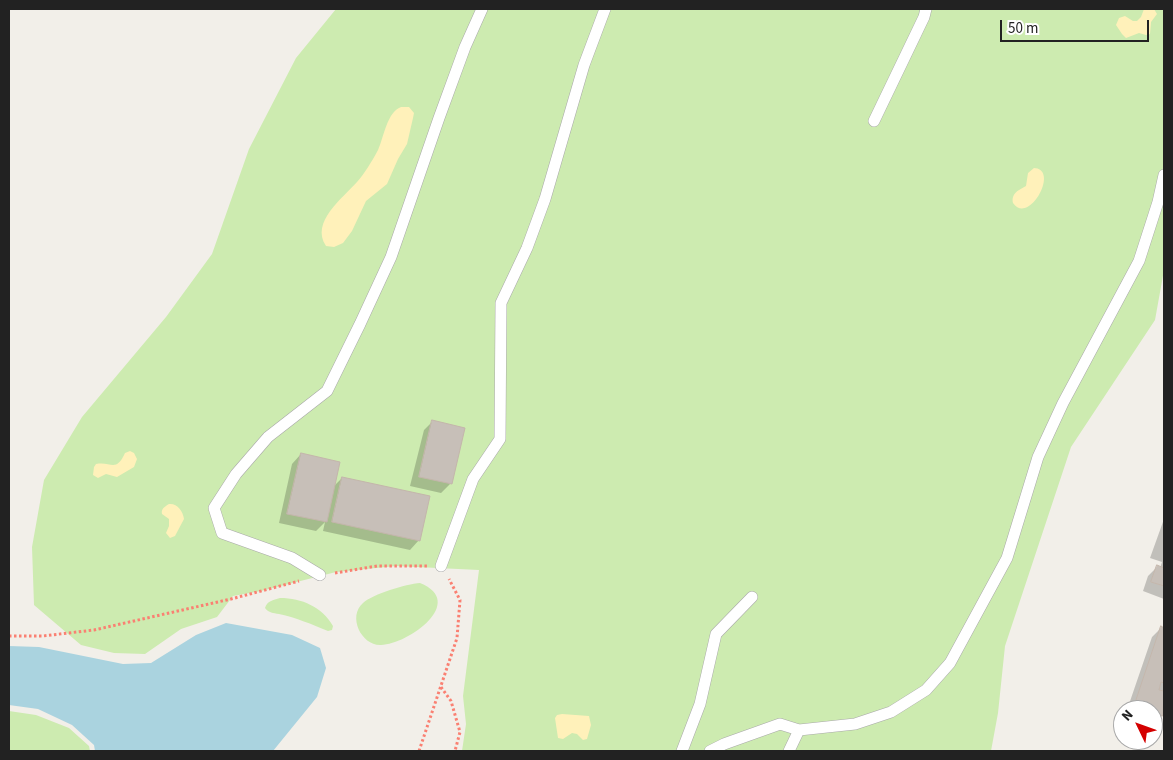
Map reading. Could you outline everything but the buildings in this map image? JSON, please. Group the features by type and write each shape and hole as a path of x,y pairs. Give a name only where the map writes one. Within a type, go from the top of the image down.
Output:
{"lane":[{"path":"320,575 292,558 222,533 214,508 236,474 268,437 327,391 391,257 442,109 465,47 482,9"},
{"path":"441,566 473,479 500,439 501,303 527,248 545,199 584,65 605,9"},
{"path":"874,121 924,17 926,9"},
{"path":"710,751 780,724 799,730 855,724 891,712 926,690 950,663 1007,558 1038,457 1063,403 1139,261 1158,202 1164,175"},
{"path":"682,751 700,704 716,634 752,596"},
{"path":"789,751 799,730"}],"path":[{"path":"9,636 43,636 94,630 231,599 320,575 377,566 441,566 460,600 457,638 419,751"},
{"path":"441,687 451,701 460,732 455,751"}],"green space":[{"path":"336,9 1164,9 1164,270 1155,320 1071,447 1005,646 998,713 991,751 462,751 466,724 463,696 479,570 396,566 336,572 233,596 217,617 181,629 145,654 114,653 81,645 34,605 32,547 44,480 82,417 166,317 212,254 249,149 296,58"},
{"path":"420,583 433,591 438,601 436,611 429,621 406,638 393,643 381,645 368,641 359,630 356,616 358,609 363,603 374,596 390,590"},
{"path":"280,598 288,598 311,605 328,619 333,626 332,630 328,631 298,619 268,611 265,608 269,602"},
{"path":"9,711 36,715 69,728 89,746 90,751 9,751"}],"sand":[{"path":"1144,9 1154,9 1157,14 1151,22 1150,34 1139,33 1126,38 1116,25 1119,18 1125,16 1133,21 1137,21"},
{"path":"401,107 409,107 414,113 407,144 387,184 366,201 352,231 343,243 334,247 326,246 322,237 325,219 366,171 378,150 389,119"},
{"path":"1034,168 1041,171 1044,177 1043,186 1034,202 1027,207 1020,208 1013,203 1013,197 1016,192 1026,186 1028,173"},
{"path":"130,451 134,453 137,459 134,467 117,477 106,474 98,478 93,475 96,464 113,465 119,463 125,453"},
{"path":"169,504 179,508 184,519 175,536 170,538 166,533 169,519 162,514 163,508"},
{"path":"557,715 589,716 591,725 587,739 583,740 577,734 572,733 563,739 558,738 555,718"}],"water":[{"path":"226,623 292,635 320,648 326,668 317,697 273,751 95,751 94,745 72,725 38,709 9,705 9,646 39,647 123,664 151,663 196,635"}]}
